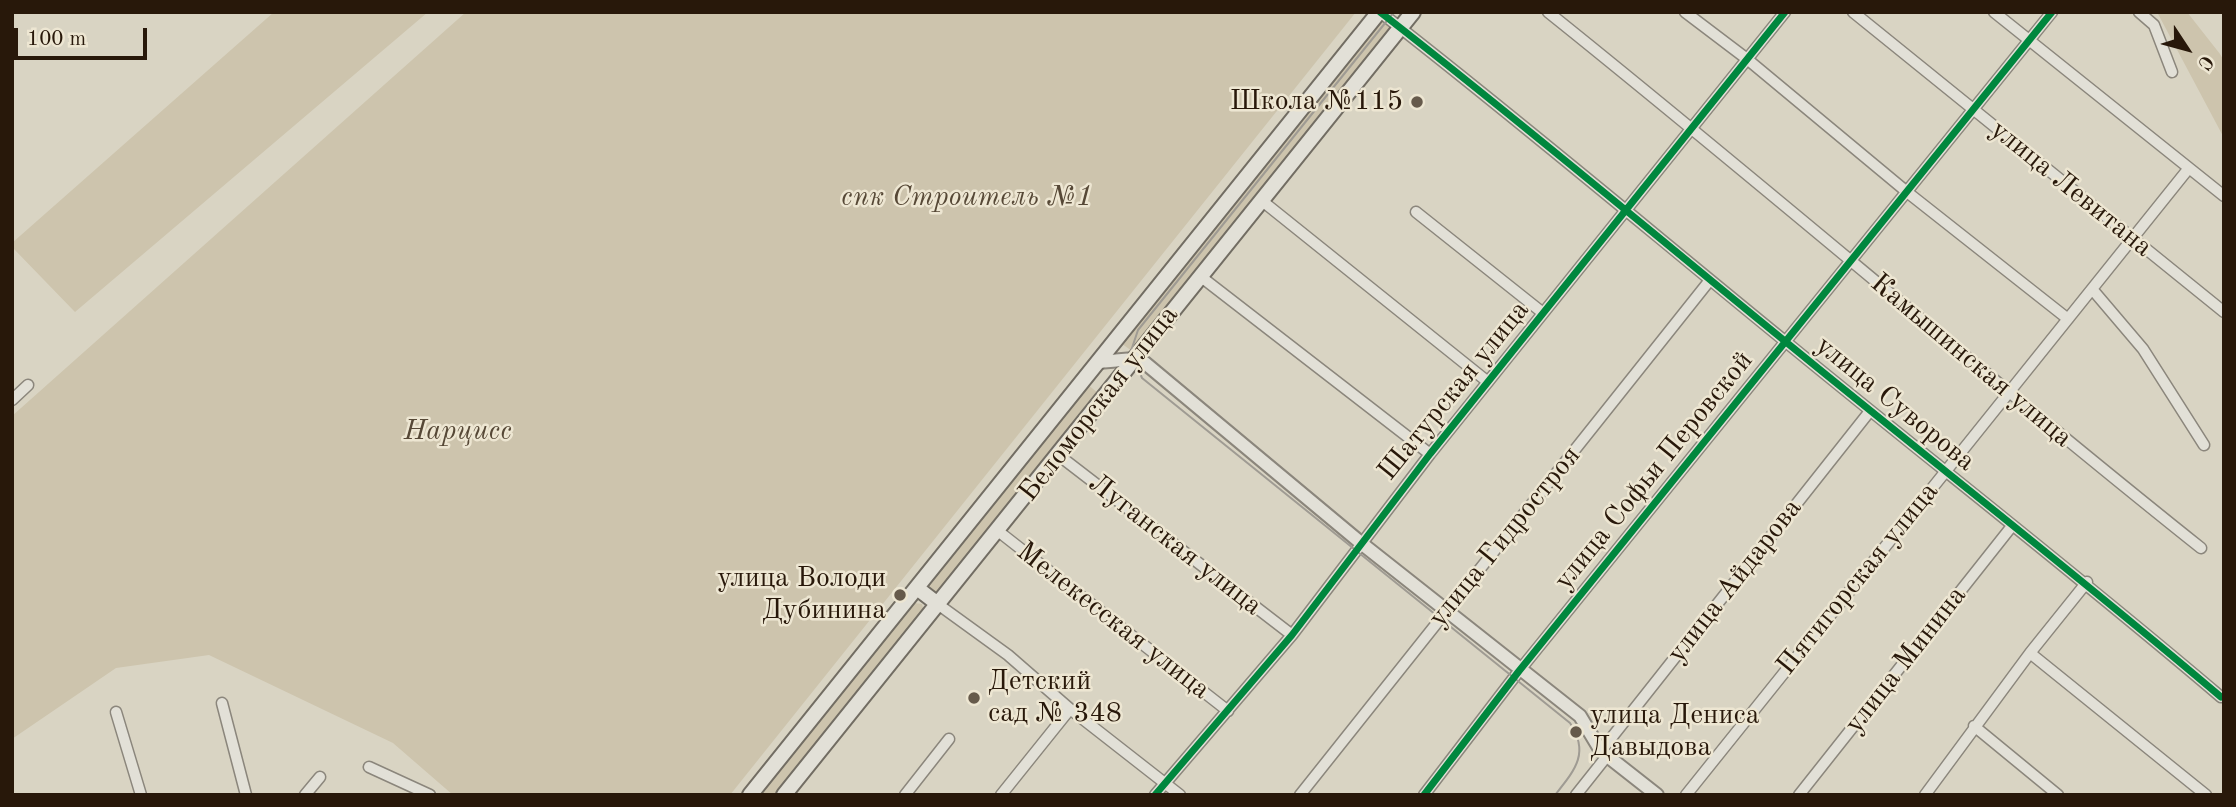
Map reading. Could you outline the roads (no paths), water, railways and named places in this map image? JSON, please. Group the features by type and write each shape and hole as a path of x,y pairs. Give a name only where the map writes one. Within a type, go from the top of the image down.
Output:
{"main road":[{"name":"Беломорская улица","path":"750,795 1379,12"},
{"name":"Беломорская улица","path":"784,795 1413,12"},
{"path":"917,587 939,605"}],"street":[{"name":"улица Суворова","path":"1379,12 1627,209 1785,342 2012,526 2087,582 2221,697"},
{"name":"Камышинская улица","path":"1548,12 1692,128 2007,394 2200,548"},
{"path":"1685,12 1747,59 1907,192 2067,319"},
{"name":"Шатурская улица","path":"1155,795 1292,635 1430,454 1785,12"},
{"name":"улица Левитана","path":"1853,12 1972,111 2224,312"},
{"path":"1994,12 2224,196"},
{"name":"улица Софьи Перовской","path":"1424,795 1519,671 2052,12"},
{"path":"2139,12 2154,25 2172,72"},
{"name":"Пятигорская улица","path":"1686,795 2189,168"},
{"path":"1261,200 1488,382"},
{"path":"1416,212 1543,313"},
{"path":"1200,276 1430,454"},
{"name":"улица Гидростроя","path":"1300,795 1710,280"},
{"path":"2092,289 2143,349 2204,445"},
{"path":"1098,362 1134,359 1145,363 1446,612 1580,716 1604,753 1657,795"},
{"path":"12,400 28,385"},
{"name":"улица Айдарова","path":"1576,795 1604,753 1870,411"},
{"name":"Луганская улица","path":"1057,454 1292,635"},
{"name":"улица Минина","path":"1800,795 2012,526"},
{"name":"Мелекесская улица","path":"998,531 1228,711"},
{"path":"1925,795 2029,653 2087,582"},
{"path":"939,605 1008,655 1070,709 1180,795"},
{"path":"2029,653 2206,795"},
{"path":"222,703 246,795"},
{"path":"1001,795 1070,709"},
{"path":"116,712 141,795"},
{"path":"1975,726 2058,795"},
{"path":"905,795 949,738"},
{"path":"369,767 430,795"},
{"path":"305,795 320,777"}],"tram line":[{"path":"1394,12 1138,330 1131,351 1142,378 1570,723 1579,743 1578,761 1555,795"}],"place":[{"name":"Школа №115","path":"1417,102"},
{"name":"улица Володи Дубинина","path":"900,595"},
{"name":"Детский сад № 348","path":"974,698"},
{"name":"улица Дениса Давыдова","path":"1576,732"}],"park label":[{"name":"спк Строитель №1","path":"967,198"},
{"name":"Нарцисс","path":"458,432"}]}
